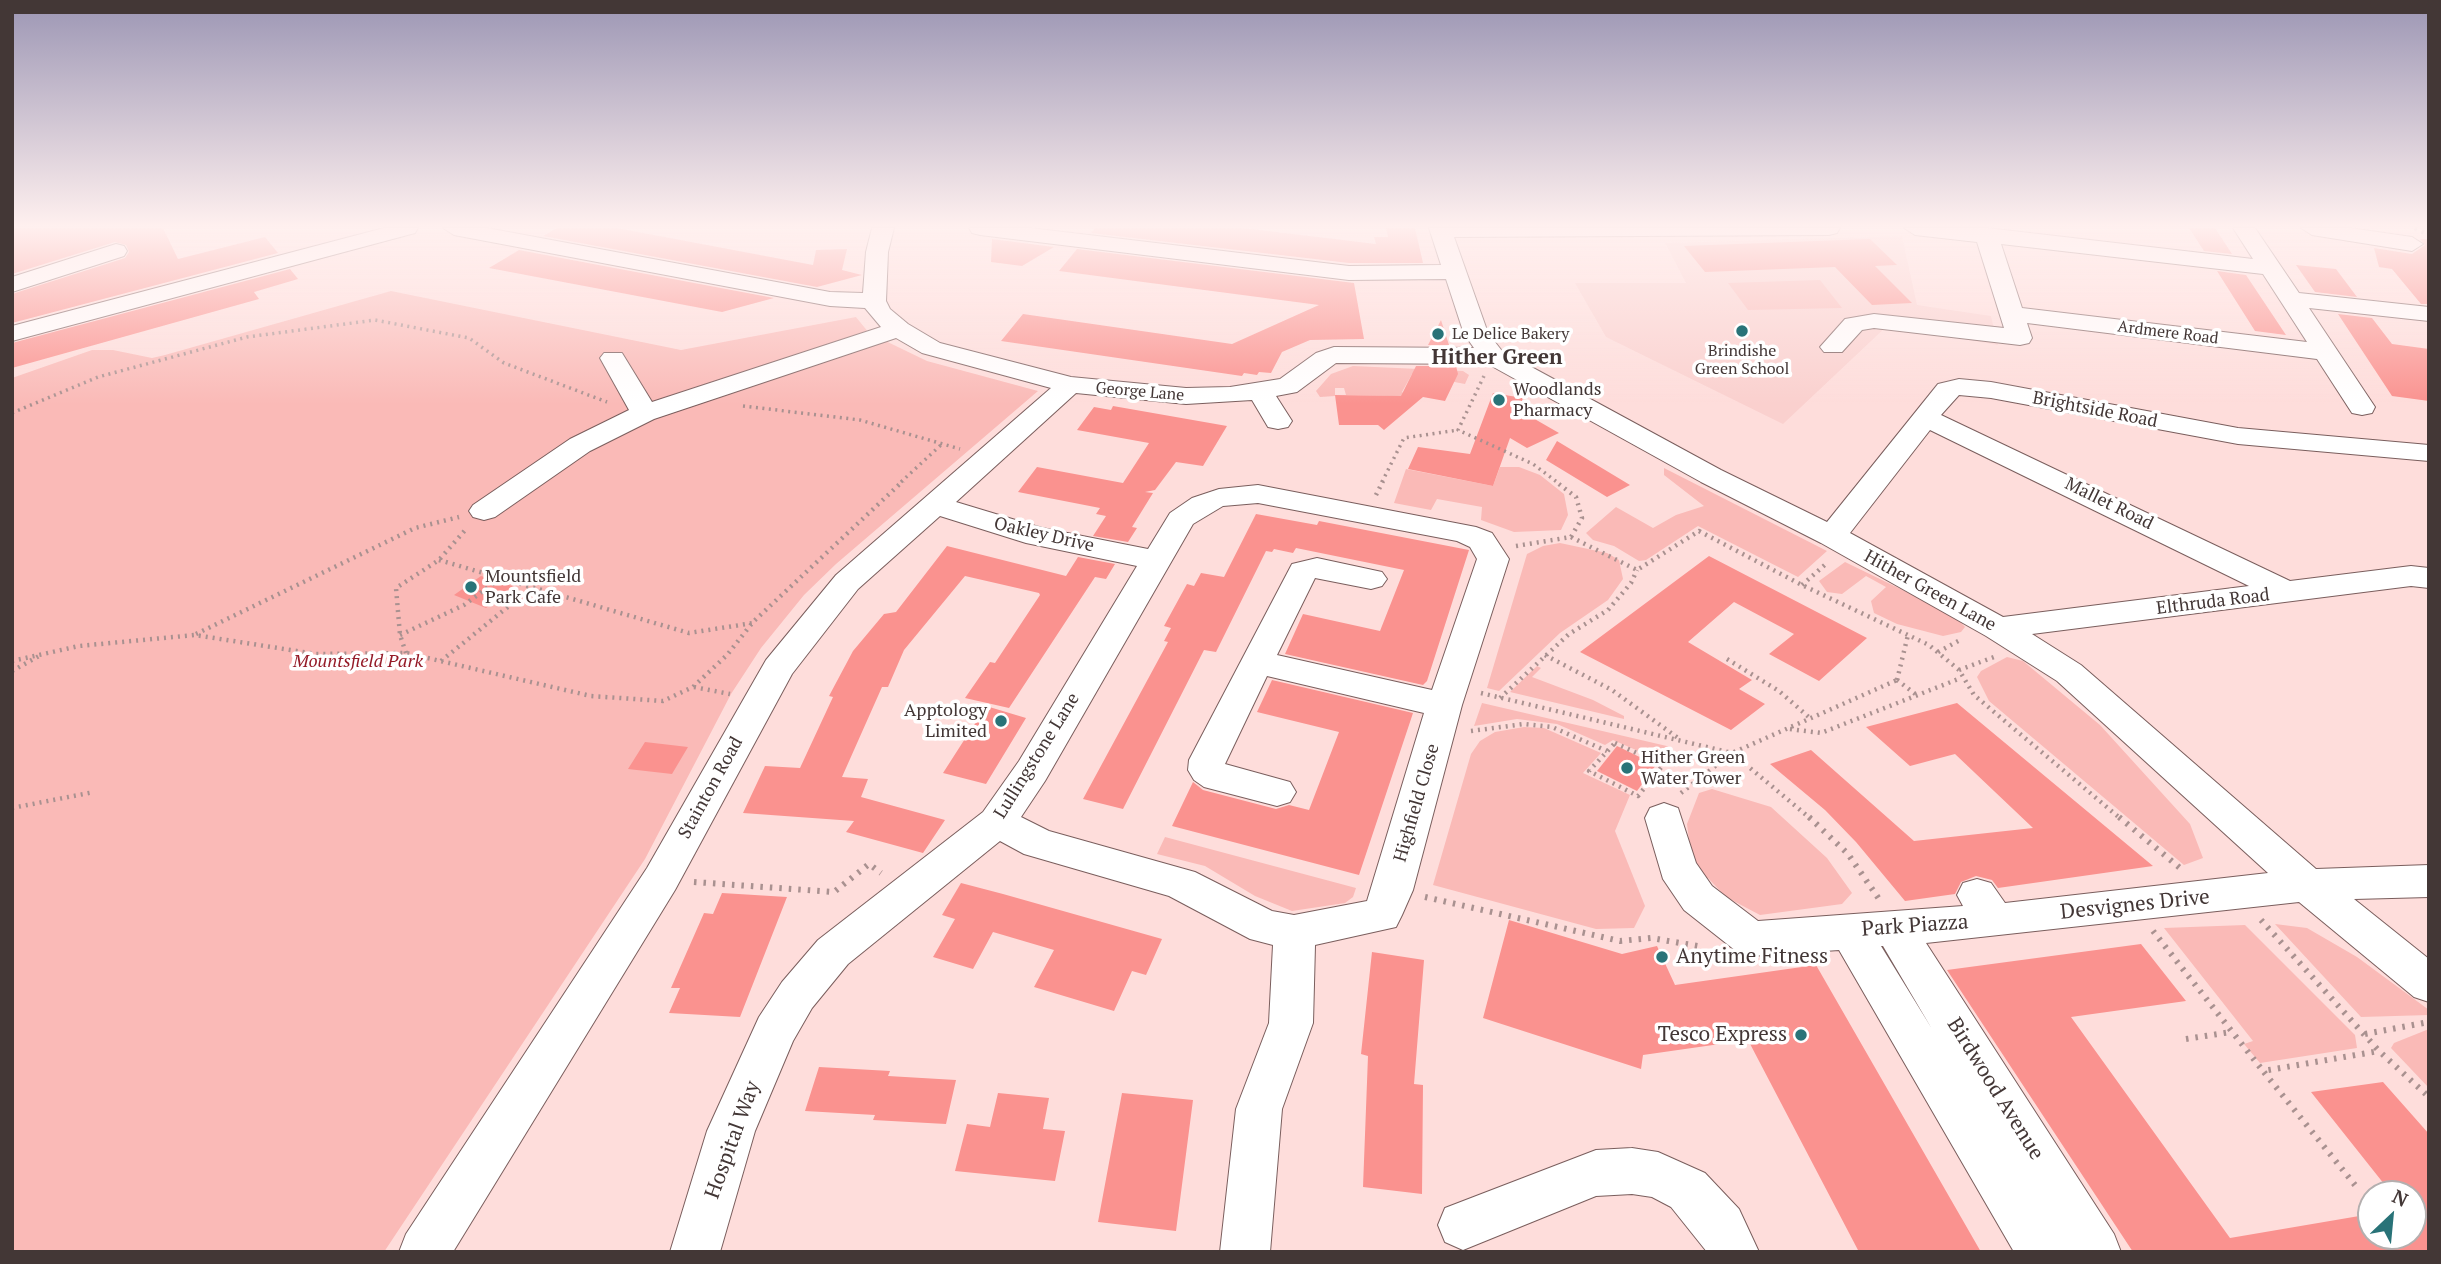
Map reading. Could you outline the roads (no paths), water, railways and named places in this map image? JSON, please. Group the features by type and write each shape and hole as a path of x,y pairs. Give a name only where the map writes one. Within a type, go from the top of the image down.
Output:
{"street":[{"path":"12,334 187,287"},
{"path":"770,287 860,302 874,301 875,287"},
{"name":"Hither Green Lane","path":"1459,287 1476,334 1493,356 1711,476 1840,541 1998,628 2069,673 2307,885 2429,984"},
{"path":"2003,287 2018,331"},
{"path":"2282,287 2324,352 2397,450"},
{"path":"2290,299 2429,314"},
{"name":"George Lane","path":"874,301 880,313 899,329 931,348 1070,385 1186,396 1261,393 1288,386 1325,358 1334,355 1493,356"},
{"name":"Ardmere Road","path":"1833,347 1854,324 1893,321 2324,352"},
{"path":"613,358 630,383 644,413 899,329"},
{"name":"Stainton Road","path":"424,1252 661,879 778,668 847,582 1070,385"},
{"name":"Brightside Road","path":"1840,541 1947,390 1968,387 2238,436 2429,453"},
{"path":"1261,393 1278,421"},
{"name":"Mallet Road","path":"1926,418 2289,593"},
{"name":"Lullingstone Lane","path":"775,1031 797,995 833,951 998,822 1032,771 1155,560 1181,519 1190,511 1210,501 1240,495 1270,496 1465,533 1487,546"},
{"name":"Oakley Drive","path":"935,505 1037,536 1155,560"},
{"name":"Highfield Close","path":"998,822 1038,844 1181,883 1265,927 1294,932 1381,915 1393,890 1447,696 1493,559 1487,546"},
{"path":"1278,792 1217,777 1207,769 1207,760 1303,571 1317,568 1371,579"},
{"name":"Elthruda Road","path":"1998,628 2411,576 2429,578"},
{"path":"1257,662 1447,696"},
{"name":"Park Piazza","path":"1664,818 1677,868 1698,898 1751,939 1871,929 1986,908"},
{"name":"Desvignes Drive","path":"1986,908 2133,906 2307,885 2429,881"},
{"path":"1871,929 2042,1252"},
{"name":"Birdwood Avenue","path":"1871,929 2096,1252"},
{"path":"1245,1252 1259,1110 1291,1023 1294,932"},
{"name":"Hospital Way","path":"695,1252 731,1130 775,1031"},
{"path":"1463,1225 1596,1173 1632,1171 1658,1175 1688,1190 1721,1227 1734,1252"}],"lane":[{"path":"484,511 580,445 644,413"}],"place":[{"name":"Brindishe Green School","path":"1742,331"},
{"name":"Le Delice Bakery","path":"1438,334"},
{"name":"Woodlands Pharmacy","path":"1499,400"},
{"name":"Mountsfield Park Cafe","path":"471,587"},
{"name":"Apptology Limited","path":"1001,721"},
{"name":"Hither Green Water Tower","path":"1627,768"},
{"name":"Anytime Fitness","path":"1662,957"},
{"name":"Tesco Express","path":"1801,1035"}],"district":[{"name":"Hither Green","path":"1497,358"}],"park label":[{"name":"Mountsfield Park","path":"358,662"}]}
